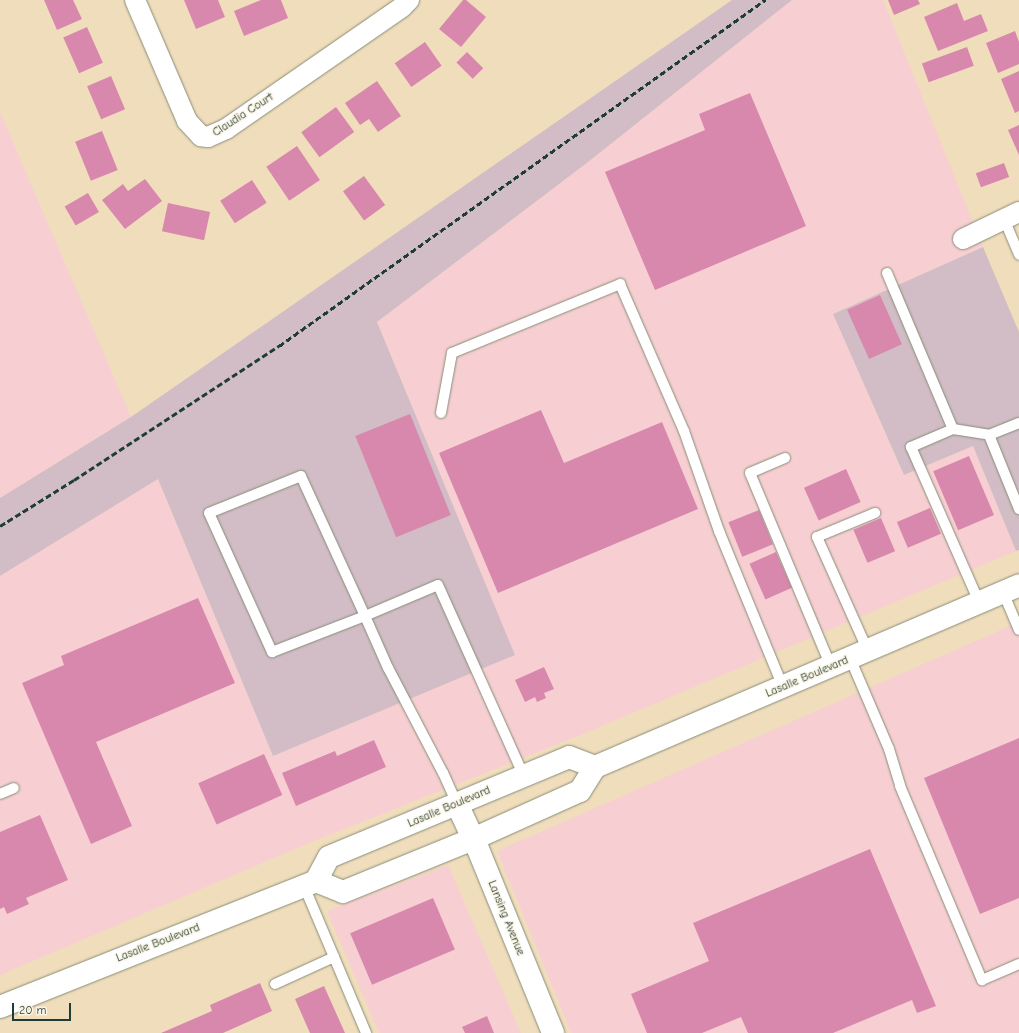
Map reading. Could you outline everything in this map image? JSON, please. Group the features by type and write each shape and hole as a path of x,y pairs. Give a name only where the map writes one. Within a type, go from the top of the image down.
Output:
{"main road":[{"name":"Lasalle Boulevard","path":"0,1007 310,884 329,857 568,757 595,767 783,688 1011,588"},
{"path":"310,884 343,892 473,839 580,791 595,767"},
{"name":"Lansing Avenue","path":"457,804 473,839 553,1033"}],"street":[{"name":"Claudia Court","path":"135,0 186,121 201,136 208,137 226,129 402,7 409,0"},
{"path":"963,239 1012,215"}],"lane":[{"path":"1012,215 1019,254"},
{"path":"887,273 953,429"},
{"path":"441,413 452,353 620,284 684,431 719,531 783,688"},
{"path":"978,602 911,447 953,429 989,435 1019,423"},
{"path":"989,435 1019,509"},
{"path":"785,458 750,473 850,659 889,749 900,786 982,980 1019,964"},
{"path":"457,804 443,773 388,668 365,616 301,476 209,513 272,652 365,616 438,585 524,776"},
{"path":"850,659 816,537 875,513"},
{"path":"1011,588 1019,630"},
{"path":"0,794 14,788"},
{"path":"310,884 334,957 366,1033"},
{"path":"275,984 334,957"}],"shaded area":[{"path":"732,0 792,0 588,162 377,322 515,655 273,756 158,479 0,576 0,498 131,417"},
{"path":"792,0 883,0 983,247 833,314 904,475 973,446 1016,551 583,734 309,843 0,975 0,576 158,479 273,756 514,655 377,322 588,162"},
{"path":"0,112 131,417 0,498"},
{"path":"983,247 1019,332 1019,550 1016,551 973,446 904,475 833,314"},
{"path":"1019,622 1019,1033 571,1033 497,851"},
{"path":"448,865 521,1033 379,1033 327,911"}],"building":[{"path":"44,0 73,0 82,19 57,30"},
{"path":"184,0 218,0 225,17 196,29"},
{"path":"261,0 281,0 288,18 244,36 234,11"},
{"path":"463,0 466,0 486,17 461,47 439,29"},
{"path":"888,0 918,0 920,4 894,15"},
{"path":"957,3 964,21 981,14 988,31 938,51 924,17"},
{"path":"87,27 103,63 79,73 63,38"},
{"path":"1015,31 1019,42 1019,64 998,73 986,43"},
{"path":"425,42 442,66 411,87 395,63"},
{"path":"967,47 974,66 929,82 922,63"},
{"path":"467,52 483,68 473,79 456,63"},
{"path":"1019,71 1019,111 1015,113 1001,79"},
{"path":"111,76 125,109 101,119 87,86"},
{"path":"377,81 401,116 378,132 369,119 360,125 345,103"},
{"path":"750,93 806,226 655,290 605,172 705,130 699,114"},
{"path":"336,107 354,132 319,157 301,132"},
{"path":"1019,125 1019,155 1008,130"},
{"path":"102,131 118,170 91,181 75,142"},
{"path":"297,146 320,180 289,201 266,167"},
{"path":"1004,163 1009,177 981,187 976,173"},
{"path":"364,176 385,205 364,220 343,191"},
{"path":"145,179 162,201 125,229 102,200 123,184 128,191"},
{"path":"252,180 267,203 235,223 220,201"},
{"path":"88,193 99,212 76,226 65,206"},
{"path":"168,203 210,212 204,240 162,231"},
{"path":"880,295 902,344 869,359 847,310"},
{"path":"541,410 564,463 662,422 698,509 498,593 439,453"},
{"path":"410,414 451,515 396,537 355,436"},
{"path":"969,456 994,515 958,530 933,471"},
{"path":"846,469 861,502 819,521 804,488"},
{"path":"930,508 941,534 908,548 897,522"},
{"path":"759,510 773,544 742,557 728,522"},
{"path":"881,518 895,551 867,563 853,530"},
{"path":"776,552 792,588 765,599 750,564"},
{"path":"198,598 235,683 96,742 132,826 91,844 22,683 64,665 61,656"},
{"path":"544,667 554,689 544,693 546,698 537,702 535,697 525,702 515,680"},
{"path":"1019,738 1019,898 980,914 924,778"},
{"path":"374,740 386,767 296,806 282,773 335,751 337,756"},
{"path":"264,754 282,795 217,824 198,783"},
{"path":"40,815 68,880 26,898 29,904 7,914 4,907 0,909 0,832"},
{"path":"870,849 936,1006 917,1013 912,1000 833,1033 748,1033 741,1017 702,1033 647,1033 631,994 709,961 693,923"},
{"path":"433,898 455,950 372,985 350,933"},
{"path":"260,983 272,1011 223,1033 161,1033 212,1011 210,1005"},
{"path":"324,986 345,1033 310,1033 295,999"},
{"path":"487,1016 494,1033 465,1033 462,1027"}],"railway":[{"path":"0,526 74,480 279,346 765,0"}]}
